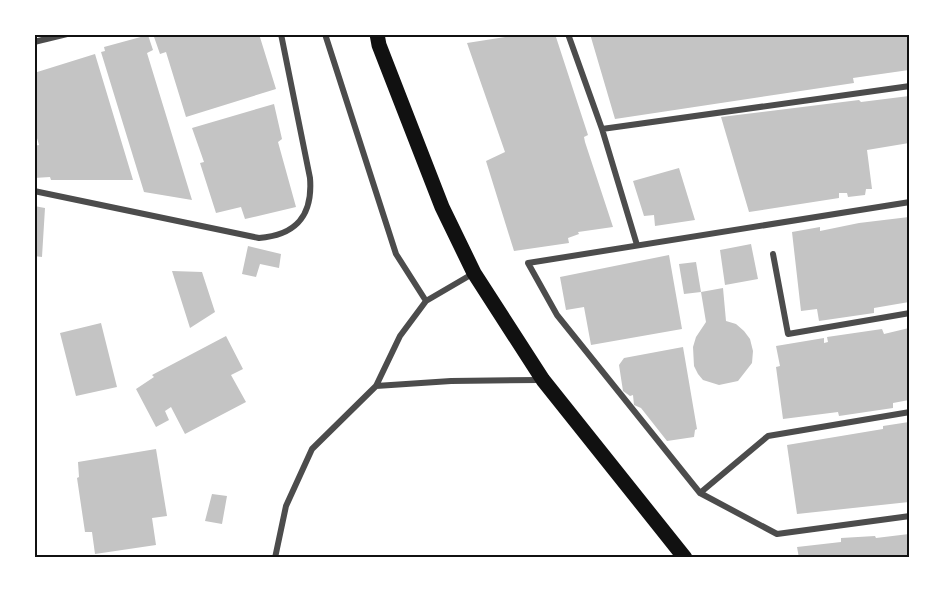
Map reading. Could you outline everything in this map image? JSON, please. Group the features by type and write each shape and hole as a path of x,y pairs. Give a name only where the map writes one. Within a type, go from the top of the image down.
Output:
{"main road":[{"path":"377,34 379,45 442,207 474,273 543,380 685,558"}],"street":[{"path":"34,42 67,34"},
{"path":"34,191 259,238 274,237 288,232 300,222 308,209 311,193 281,34"},
{"path":"325,34 396,254 426,301"},
{"path":"568,34 602,129 637,245"},
{"path":"602,129 909,86"},
{"path":"909,202 528,263 557,315 700,493 777,534 909,516"},
{"path":"773,254 788,334 909,313"},
{"path":"275,558 286,506 312,449 376,387 400,336 426,301 474,273"},
{"path":"376,387 451,381 543,380"},
{"path":"700,493 768,436 909,412"}],"building":[{"path":"153,34 259,34 276,89 186,117 166,52 160,54"},
{"path":"524,34 555,34 588,135 584,137 585,142 613,227 578,232 579,234 568,238 569,243 514,251 486,161 505,152 467,43"},
{"path":"590,34 909,34 909,70 853,78 854,83 615,119"},
{"path":"148,35 153,50 147,53 192,200 144,192 101,52 105,51 104,47"},
{"path":"95,54 133,180 34,178 34,146 39,145 34,128 34,73"},
{"path":"909,96 909,143 867,150 872,189 866,189 865,195 848,197 847,193 839,193 839,198 749,212 721,117"},
{"path":"274,104 282,139 278,142 296,207 245,219 241,207 216,213 200,163 204,162 192,128"},
{"path":"679,168 695,220 655,226 654,215 644,216 633,181"},
{"path":"34,206 45,208 42,257 34,256"},
{"path":"909,217 909,302 874,308 874,313 819,321 817,309 801,311 792,232 820,227 820,231 859,223"},
{"path":"751,244 758,279 725,285 720,250"},
{"path":"248,246 281,254 279,268 260,264 256,277 242,274"},
{"path":"669,255 682,329 591,345 584,307 566,310 560,277"},
{"path":"696,262 701,292 684,294 679,264"},
{"path":"172,271 202,272 215,312 190,328"},
{"path":"723,288 726,321 736,324 744,331 750,339 753,351 752,363 738,381 719,385 703,380 698,374 694,366 693,347 696,337 706,322 701,292"},
{"path":"101,323 117,387 76,396 60,333"},
{"path":"909,328 909,400 893,403 893,408 839,416 838,412 783,419 776,367 780,366 776,346 824,338 824,343 828,342 827,337 882,329 884,334"},
{"path":"226,336 243,369 231,375 246,402 185,434 171,407 165,411 169,420 156,427 136,389 154,377 152,375"},
{"path":"683,347 697,429 694,437 667,441 641,408 634,405 633,395 630,396 623,391 619,365 624,358"},
{"path":"909,422 909,502 797,514 787,445 883,429 883,426"},
{"path":"156,449 167,516 152,518 156,545 95,554 92,532 85,532 77,478 79,477 78,462"},
{"path":"212,494 227,496 222,524 205,521"},
{"path":"909,534 909,558 799,558 797,547 841,542 841,538 875,536 876,538"}]}
